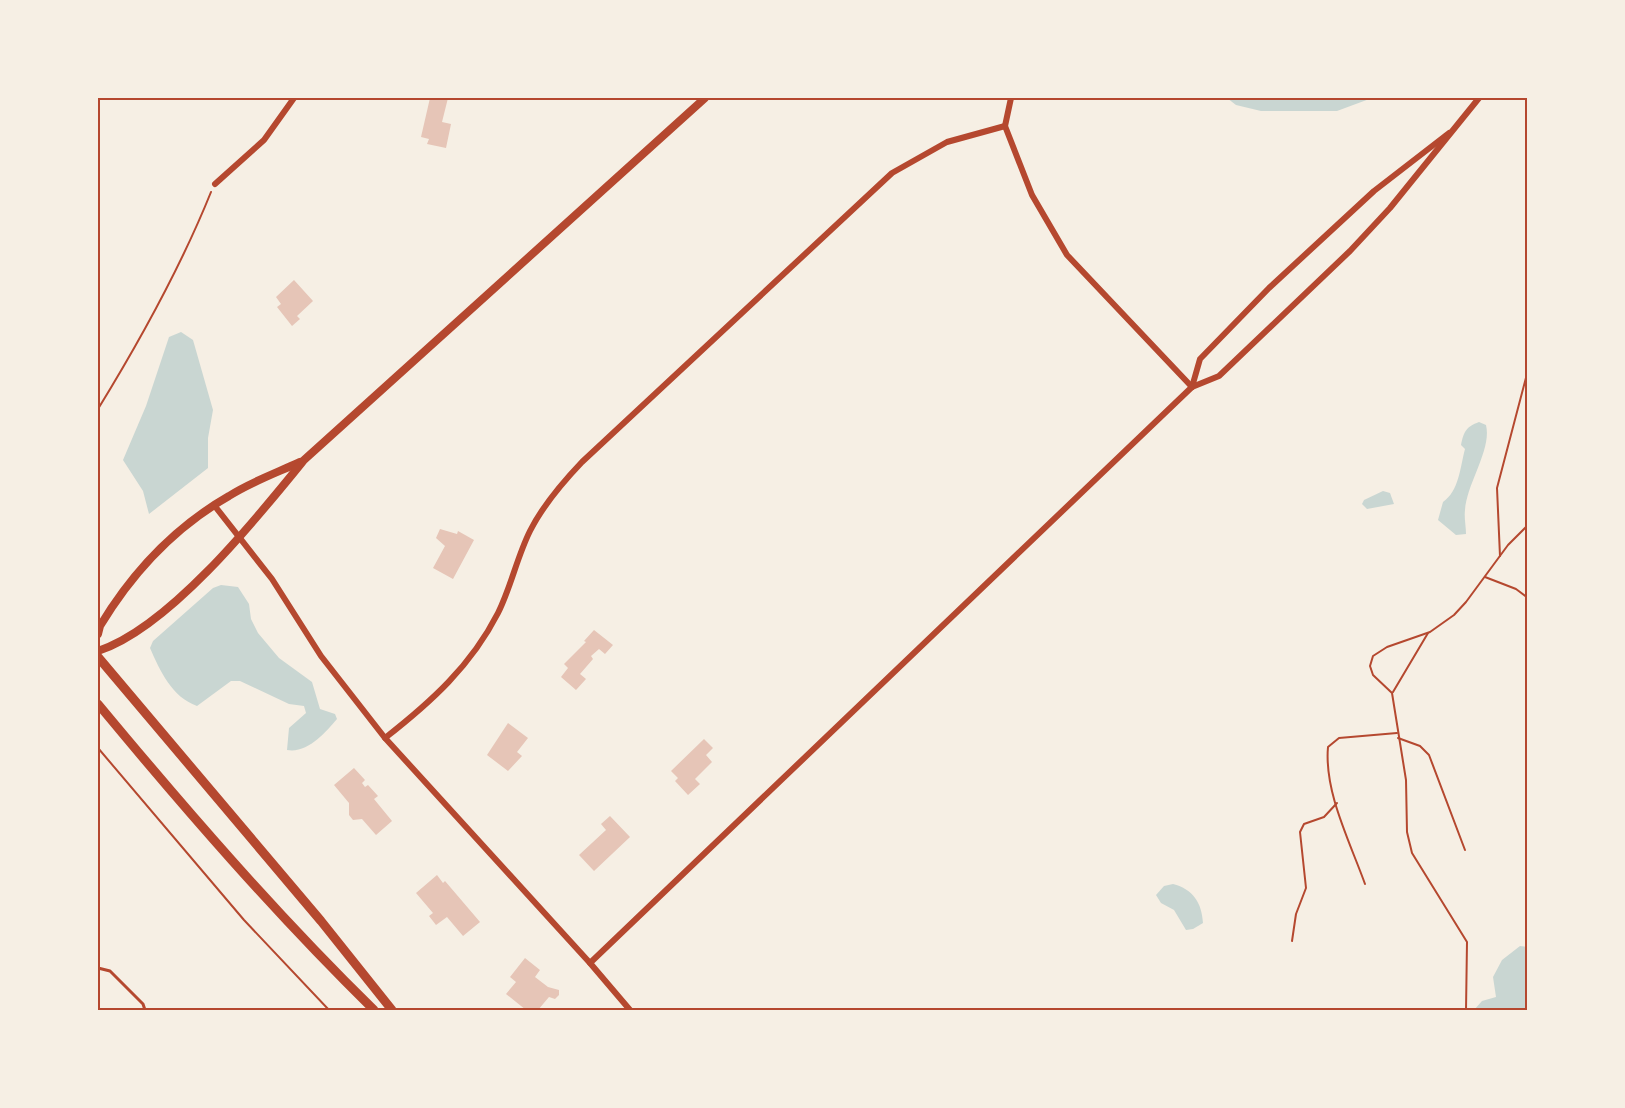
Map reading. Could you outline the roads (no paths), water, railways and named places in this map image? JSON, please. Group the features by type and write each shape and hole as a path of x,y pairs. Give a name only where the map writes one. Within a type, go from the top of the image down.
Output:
{"main road":[{"path":"98,657 321,921 392,1011"},
{"path":"98,704 191,816 302,940 374,1011"}],"street":[{"path":"214,184 264,140 294,98"},
{"path":"98,651 115,645 161,611 239,538 304,460 705,98"},
{"path":"1011,98 1005,126 1030,191 1067,255 1192,387"},
{"path":"590,963 1192,387 1219,376 1350,251 1413,183 1479,98"},
{"path":"385,738 430,702 464,667 498,612 529,532 561,484 582,462 892,173 947,142 1005,126"},
{"path":"1192,387 1200,359 1279,278 1381,185 1455,128"},
{"path":"98,634 100,626 131,579 181,530 214,505 304,460"},
{"path":"214,505 272,579 321,656 385,738 590,963 630,1011"}],"lane":[{"path":"98,968 110,971 143,1004 145,1011"}]}
